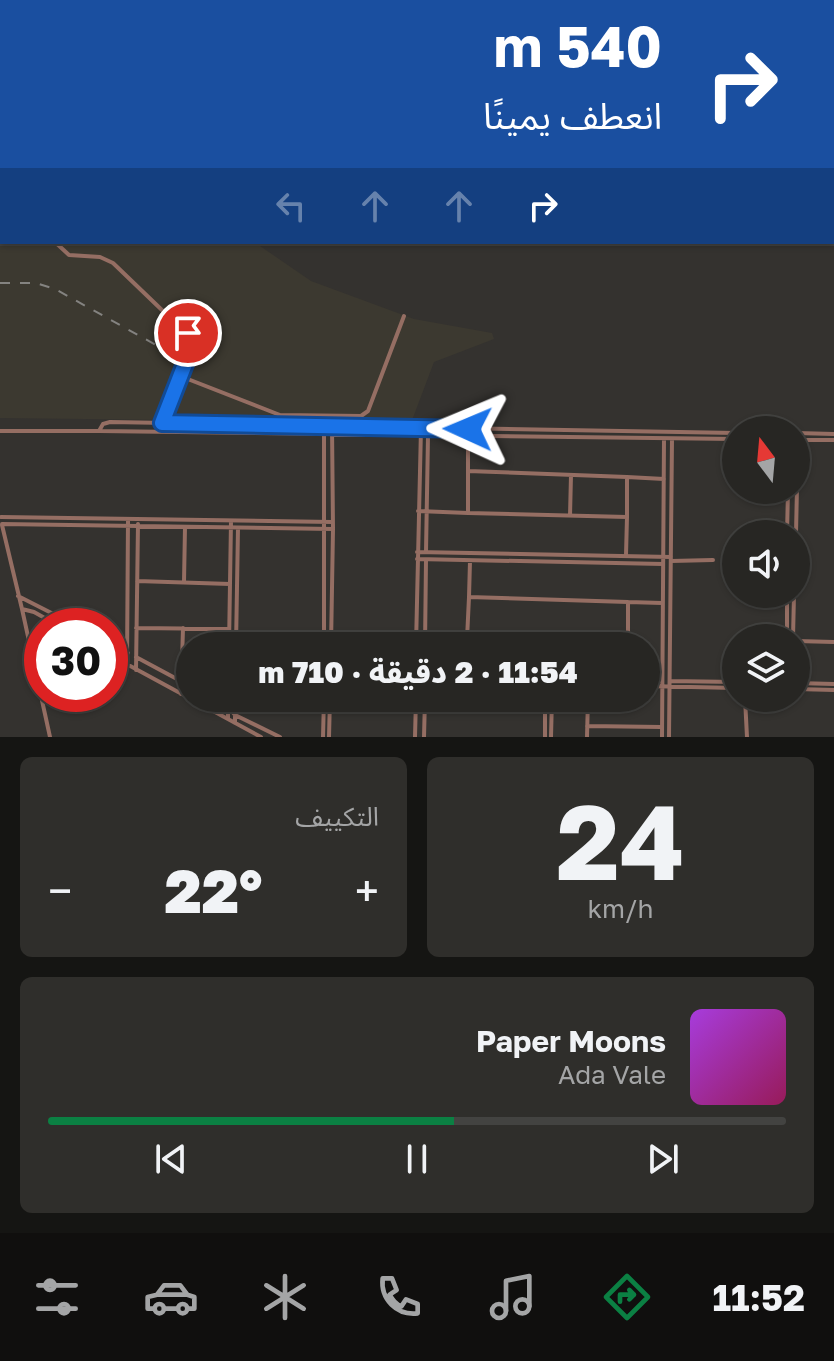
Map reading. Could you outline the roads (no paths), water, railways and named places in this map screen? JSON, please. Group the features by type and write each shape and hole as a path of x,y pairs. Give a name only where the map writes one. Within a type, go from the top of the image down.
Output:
{"street":[{"path":"57,244 69,255 100,257 113,263 192,340 162,423"},
{"path":"180,376 280,415 361,416 368,411 404,316"},
{"path":"99,431 103,424 110,422 722,436"},
{"path":"324,426 324,632"},
{"path":"331,632 332,426"},
{"path":"416,632 421,428"},
{"path":"425,632 428,428"},
{"path":"468,429 468,513"},
{"path":"0,431 421,436 664,435"},
{"path":"810,437 834,434"},
{"path":"662,737 664,435"},
{"path":"669,737 672,436"},
{"path":"810,439 834,440"},
{"path":"468,471 664,479"},
{"path":"570,516 571,475"},
{"path":"626,555 627,477"},
{"path":"418,511 627,517"},
{"path":"0,516 332,522"},
{"path":"0,516 50,737"},
{"path":"0,516 11,524"},
{"path":"128,519 128,653 176,679"},
{"path":"136,670 138,519"},
{"path":"136,628 229,629 231,521"},
{"path":"236,632 238,521"},
{"path":"2,524 333,529"},
{"path":"184,582 185,527"},
{"path":"417,552 663,555 671,561"},
{"path":"417,559 663,564 713,560"},
{"path":"467,632 470,561"},
{"path":"129,570 137,569"},
{"path":"137,581 230,584"},
{"path":"18,596 42,608"},
{"path":"469,597 663,603"},
{"path":"628,602 628,632"},
{"path":"183,628 183,632"},
{"path":"810,641 834,642"},
{"path":"128,666 176,691"},
{"path":"662,684 722,685"},
{"path":"810,685 834,684"},
{"path":"810,687 834,690"},
{"path":"214,712 261,737"},
{"path":"227,719 228,712"},
{"path":"232,712 280,737"},
{"path":"326,737 327,712"},
{"path":"415,737 416,712"},
{"path":"424,737 425,712"},
{"path":"545,712 545,737"},
{"path":"551,737 552,712"},
{"path":"587,737 588,712"},
{"path":"746,712 747,737"},
{"path":"227,719 235,715"},
{"path":"235,715 235,723"},
{"path":"587,726 662,727"},
{"path":"622,737 623,727"}],"railway":[{"path":"0,283 36,283 55,289 156,345"}]}
